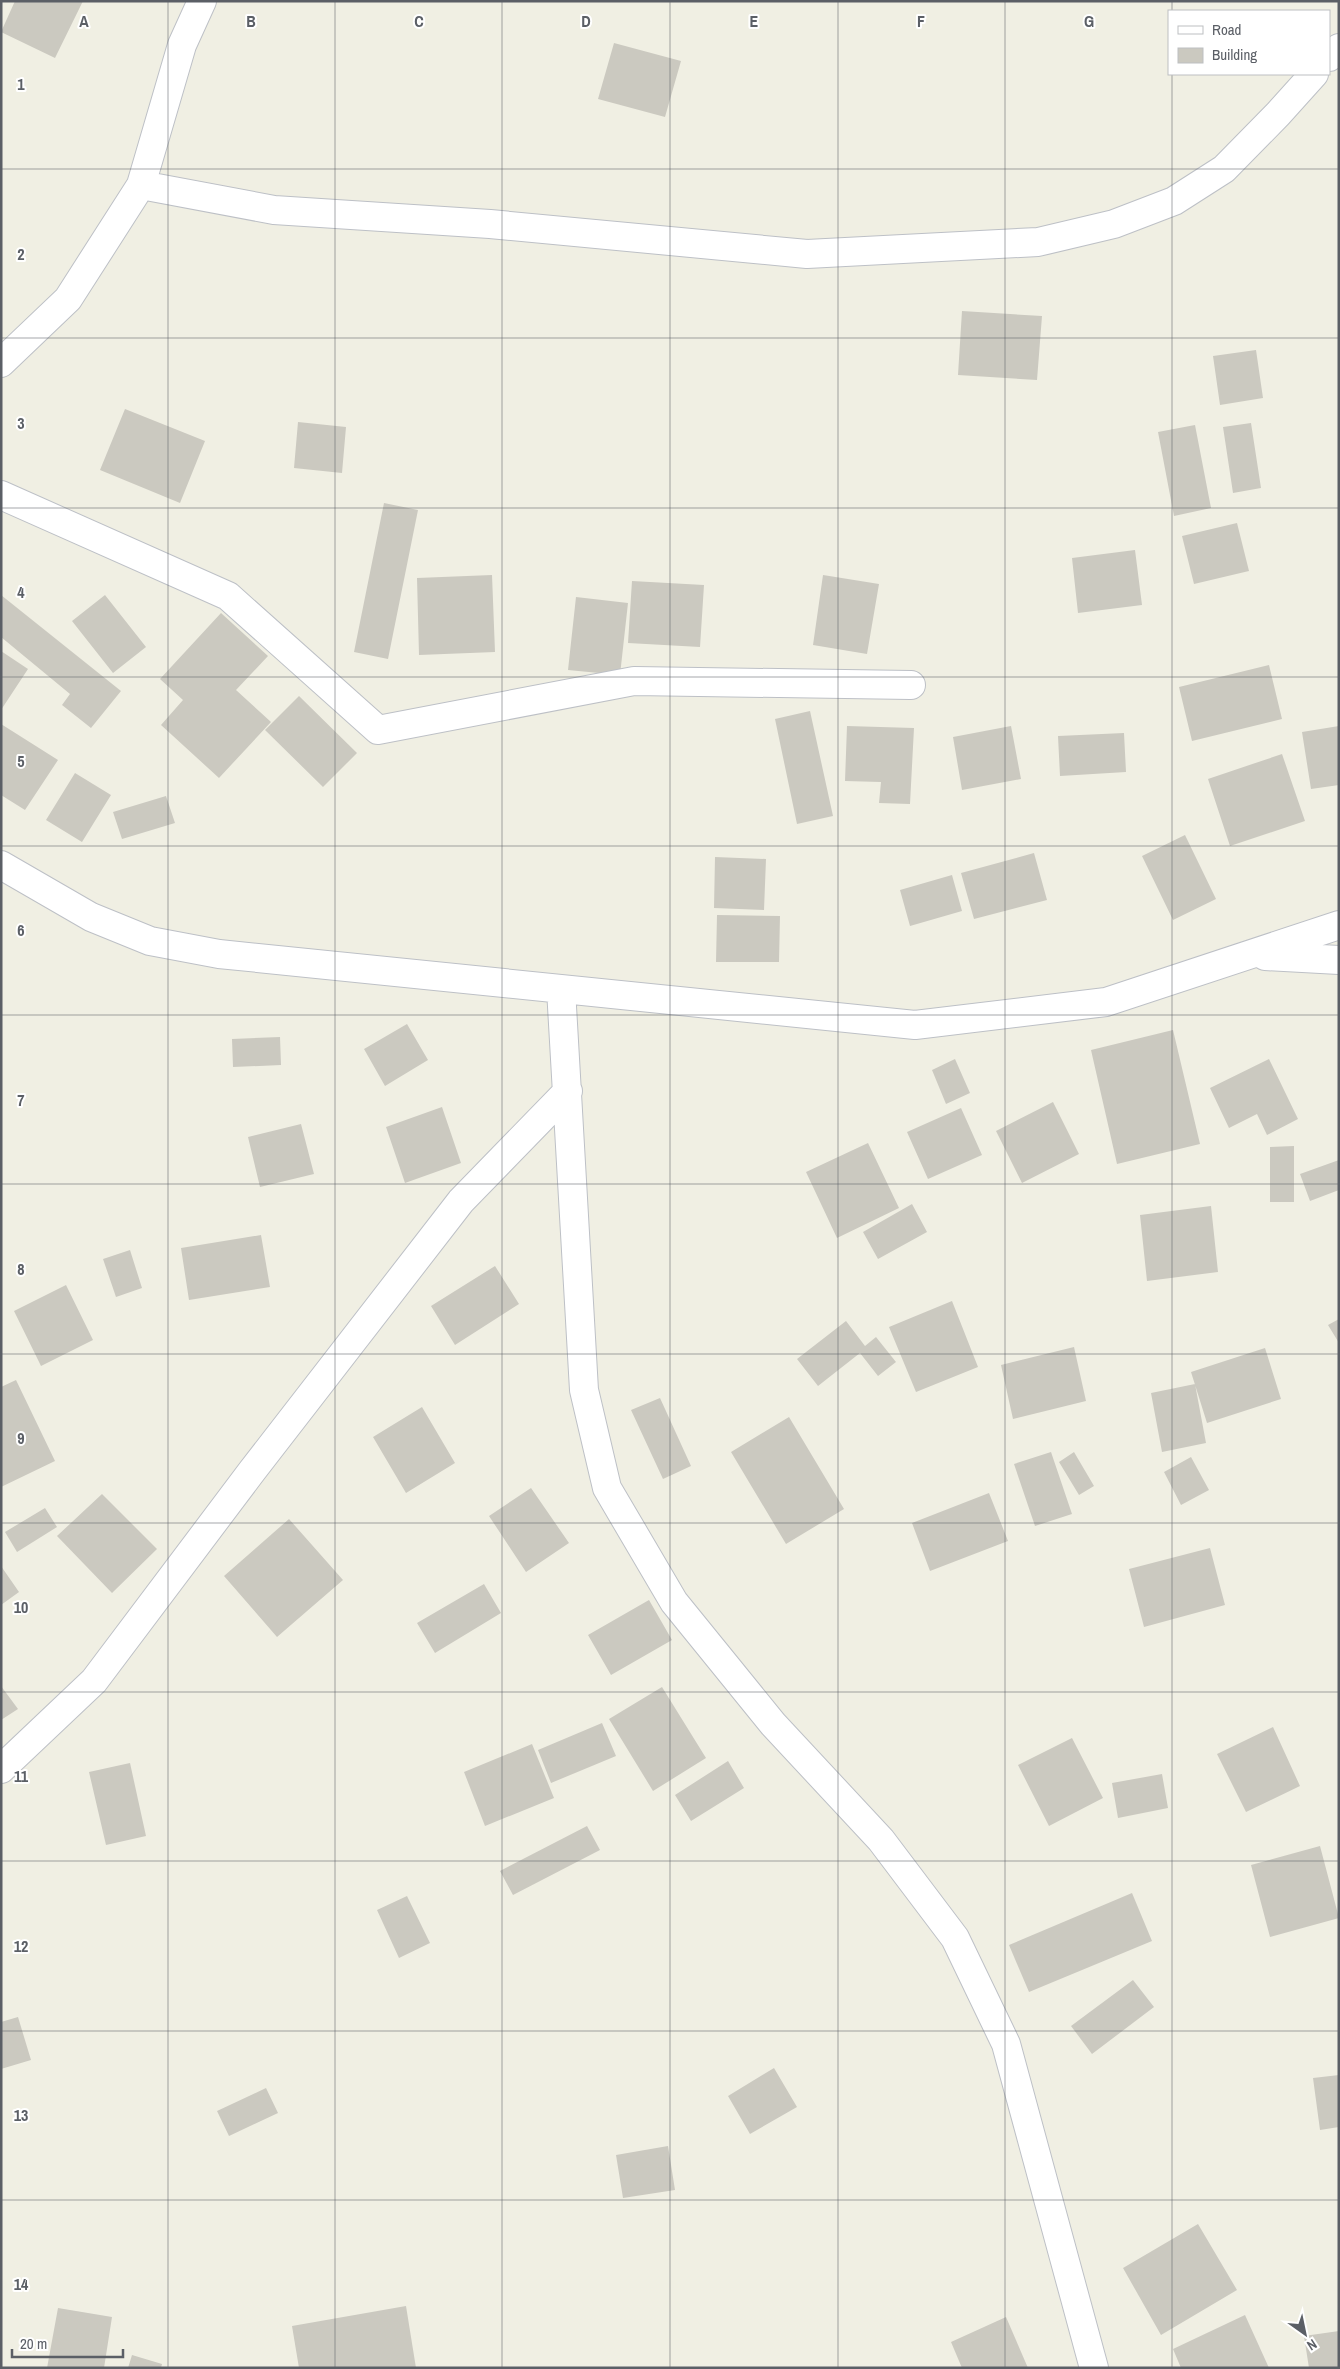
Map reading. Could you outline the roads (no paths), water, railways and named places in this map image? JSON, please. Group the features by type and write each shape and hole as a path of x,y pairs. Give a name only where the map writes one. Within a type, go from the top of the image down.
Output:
{"street":[{"path":"1,363 68,299 141,185 182,45 202,1"},
{"path":"1330,57 1339,48"},
{"path":"141,185 274,210 490,224 808,254 1038,242 1114,224 1174,201 1224,169 1313,75"},
{"path":"1,495 228,596 378,730 634,681 911,685"},
{"path":"1,864 91,917 150,941 219,954 915,1025 1106,1002 1339,925"},
{"path":"1250,955 1338,962"},
{"path":"561,989 584,1390 607,1488 674,1602 773,1724 881,1840 955,1938 1006,2044 1094,2368"},
{"path":"1,1769 94,1681 258,1463 461,1201 568,1091"}]}
